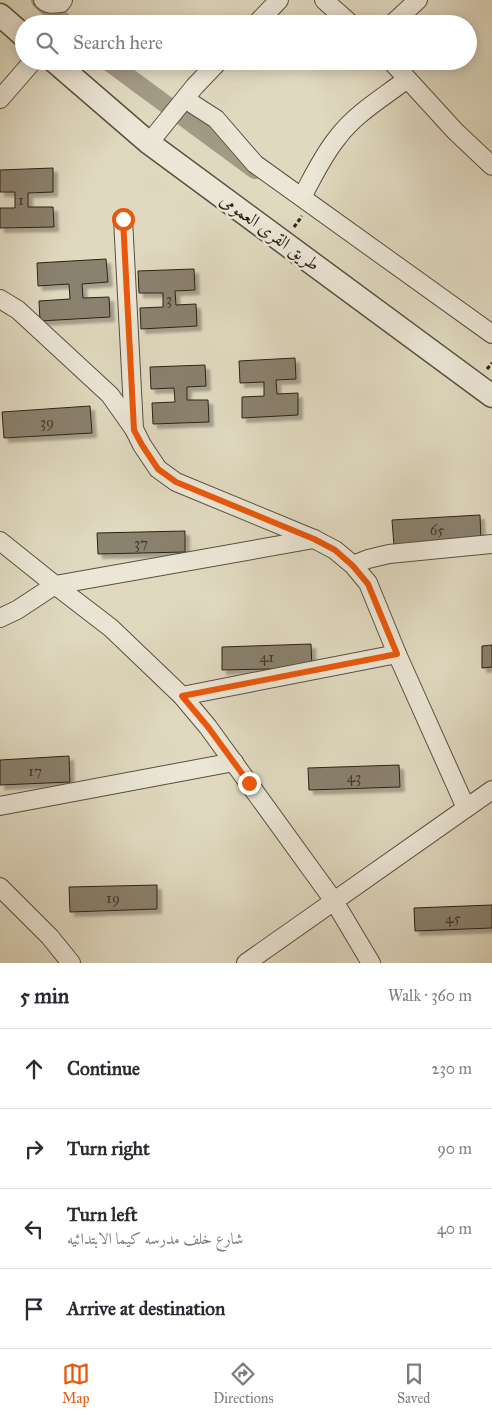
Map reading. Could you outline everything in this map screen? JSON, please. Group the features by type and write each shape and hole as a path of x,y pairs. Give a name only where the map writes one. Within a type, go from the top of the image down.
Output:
{"street":[{"path":"43,0 52,4 60,3 63,0"},
{"path":"265,15 279,0"},
{"path":"324,0 342,15"},
{"path":"402,15 418,0"},
{"path":"0,15 15,28"},
{"path":"0,99 26,70"},
{"name":"طريق القرى العمومى","path":"65,70 152,139 492,396"},
{"path":"152,139 211,70"},
{"path":"399,70 455,131 492,166"},
{"path":"302,197 338,136 356,118 407,79"},
{"path":"183,102 216,119 255,164 492,334"},
{"path":"123,219 134,430"},
{"path":"0,298 18,310 110,395 158,469 176,482 314,539 335,550 353,566 368,584 466,808"},
{"path":"0,618 17,610 55,585 314,539"},
{"path":"0,541 111,628 182,696 234,762 334,901 371,963"},
{"path":"353,566 368,559 389,554 492,544"},
{"path":"182,696 397,654"},
{"path":"0,806 234,762"},
{"path":"246,963 492,790"},
{"path":"0,887 8,903 50,937 71,963"}],"building":[{"path":"53,168 53,192 28,193 28,207 53,207 54,227 0,228 0,208 15,208 15,192 0,192 0,170"},
{"path":"106,259 108,282 82,284 83,298 109,297 110,317 40,321 39,301 70,299 69,284 38,286 37,263"},
{"path":"194,269 195,290 175,291 176,305 196,304 197,326 141,329 140,308 163,307 163,293 139,293 138,271"},
{"path":"295,358 296,379 276,380 277,394 298,393 298,415 242,418 242,397 264,396 264,382 240,383 239,361"},
{"path":"205,365 206,386 187,387 187,400 208,400 209,422 153,424 152,403 175,402 174,388 151,389 150,367"},
{"path":"90,406 92,433 4,438 2,412"},
{"path":"480,515 481,541 394,546 392,520"},
{"path":"185,531 185,552 98,554 97,533"},
{"path":"311,644 312,668 222,670 222,647"},
{"path":"492,645 492,667 482,668 482,646"},
{"path":"69,756 70,782 0,785 0,760"},
{"path":"399,765 400,787 309,790 308,768"},
{"path":"157,885 157,909 70,912 69,887"},
{"path":"492,905 492,928 415,931 414,908"}],"waterway":[{"path":"40,0 56,15"},
{"path":"119,70 255,170"}],"route":[{"path":"123,219 134,430 142,445 158,469 176,482 314,539 335,550 353,566 368,584 397,654 182,696 208,727 249,783"}]}
